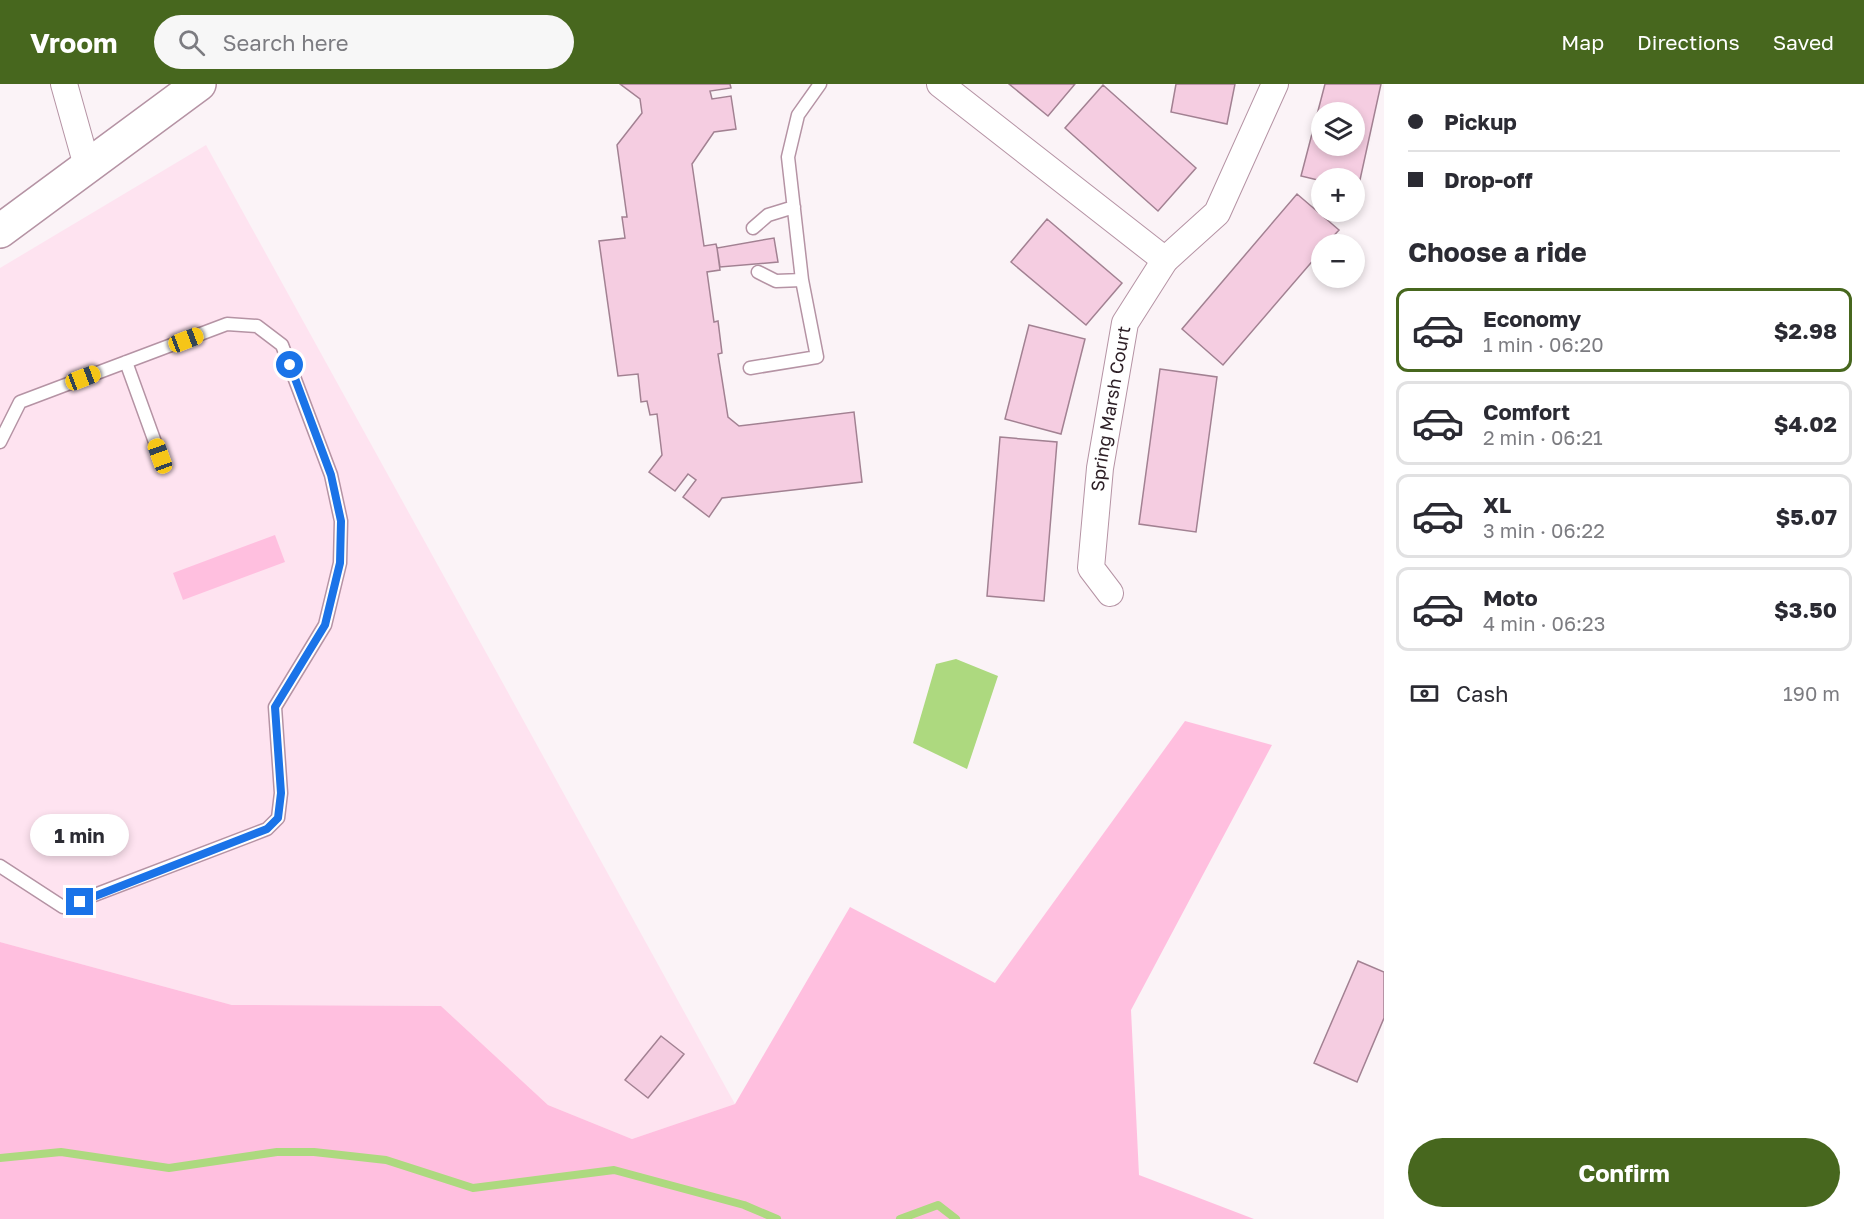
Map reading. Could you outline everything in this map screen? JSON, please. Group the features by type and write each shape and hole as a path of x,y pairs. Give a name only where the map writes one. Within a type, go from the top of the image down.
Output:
{"main road":[{"path":"0,231 199,84"}],"street":[{"path":"64,84 87,166"},
{"path":"940,84 1166,260"},
{"name":"Spring Marsh Court","path":"1110,592 1091,568 1100,468 1125,323 1166,260 1217,213 1275,84"}],"lane":[{"path":"750,368 817,357 802,280 788,157 798,115 820,84"},
{"path":"753,228 768,215 794,207"},
{"path":"758,272 776,281 802,280"},
{"path":"0,442 20,402 227,324 257,326 282,345 331,475 341,521 340,563 325,625 275,707 281,793 278,818 267,829 63,908 0,866"},
{"path":"126,362 160,456"}],"shaded area":[{"path":"206,145 735,1104 632,1139 548,1105 441,1006 232,1005 0,942 0,268"},
{"path":"275,535 285,562 183,600 173,573"},
{"path":"956,659 998,676 967,769 913,743 936,664"},
{"path":"1185,721 1272,745 1131,1010 1139,1175 1254,1219 0,1219 0,942 232,1005 441,1006 548,1105 632,1139 735,1104 850,907 995,983"}],"building":[{"path":"620,84 730,84 731,88 710,91 712,99 731,96 736,129 714,132 692,164 704,246 716,244 717,248 720,270 707,272 714,322 718,321 722,353 718,354 728,417 739,426 854,412 862,482 722,498 709,517 683,497 696,480 688,474 675,491 649,472 662,455 657,414 650,415 647,401 641,402 638,374 618,376 599,241 625,238 622,217 627,217 617,145 642,113 640,99"},
{"path":"1009,84 1075,84 1048,116"},
{"path":"1176,84 1235,84 1227,124 1171,112"},
{"path":"1325,84 1381,84 1363,168 1311,168 1311,178 1301,176 1311,138 1311,156 1365,156 1365,102 1320,102"},
{"path":"1103,85 1196,168 1158,211 1065,128"},
{"path":"1297,194 1311,206 1311,222 1330,222 1339,230 1335,234 1311,234 1311,263 1223,365 1182,329"},
{"path":"1047,219 1122,283 1086,325 1011,262"},
{"path":"774,238 778,262 720,267 717,248"},
{"path":"1029,325 1085,339 1061,434 1005,419"},
{"path":"1160,369 1217,377 1196,532 1139,524"},
{"path":"1000,437 1057,442 1044,601 987,596"},
{"path":"1358,961 1384,972 1384,1018 1357,1082 1314,1063"},
{"path":"661,1036 684,1054 648,1098 625,1080"}],"waterway":[{"path":"0,1158 61,1152 169,1168 277,1152 314,1152 386,1160 473,1188 614,1170 744,1205 777,1219"},
{"path":"900,1219 938,1205 956,1219"}],"route":[{"path":"80,902 267,829 278,818 281,793 275,707 325,625 340,563 341,521 331,475 290,365"}]}
